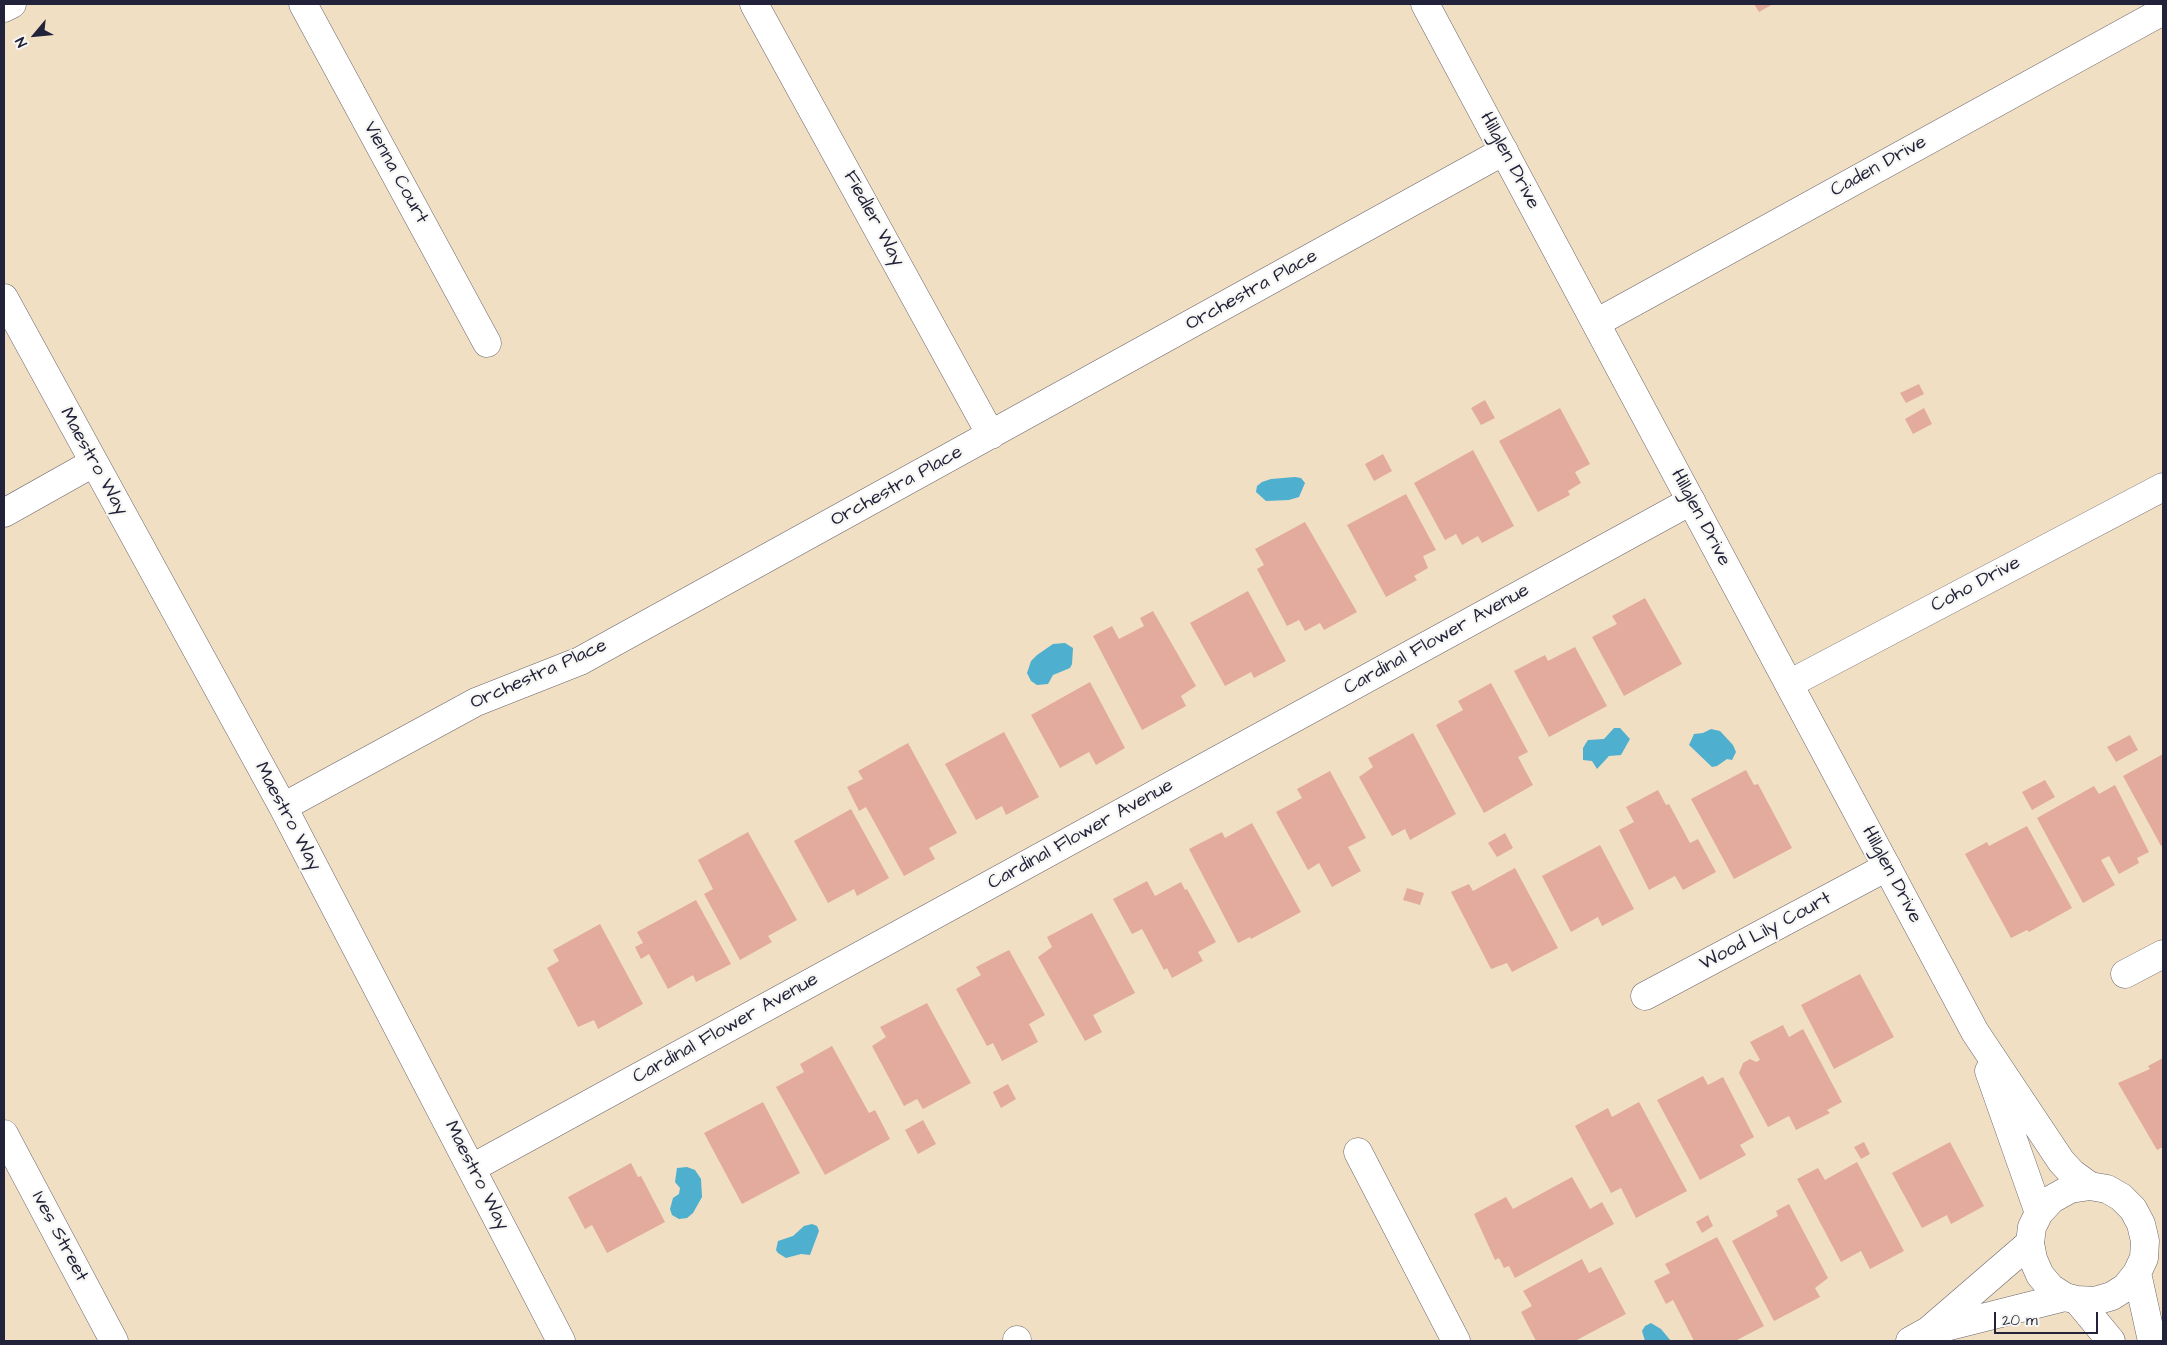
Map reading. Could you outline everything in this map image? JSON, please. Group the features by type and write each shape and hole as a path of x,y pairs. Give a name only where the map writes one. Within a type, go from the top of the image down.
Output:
{"street":[{"path":"4,8 12,4"},
{"name":"Vienna Court","path":"303,4 487,343"},
{"name":"Fiedler Way","path":"754,4 991,435"},
{"name":"Hillglen Drive","path":"1426,4 1975,1032 2061,1161 2072,1173 2090,1186"},
{"name":"Caden Drive","path":"1596,323 2163,11"},
{"name":"Orchestra Place","path":"283,807 476,702 580,661 1504,152"},
{"name":"Maestro Way","path":"4,298 283,807 561,1341"},
{"path":"4,513 93,463"},
{"name":"Coho Drive","path":"1789,684 2163,487"},
{"name":"Cardinal Flower Avenue","path":"472,1168 1691,501"},
{"name":"Wood Lily Court","path":"1645,996 1887,867"},
{"path":"2125,974 2163,954"},
{"name":"Hillglen Drive","path":"1975,1032 2039,1214"},
{"name":"Ives Street","path":"4,1134 114,1341"},
{"path":"1358,1152 1456,1341"},
{"name":"Hillglen Drive","path":"2090,1186 2107,1189 2121,1197 2133,1209 2141,1224 2145,1241 2144,1258 2137,1273 2126,1287 2112,1296 2094,1301 2071,1298 2051,1288 2040,1275 2033,1260 2030,1242 2032,1227 2039,1214 2052,1199 2070,1189 2090,1186"},
{"path":"1919,1336 2030,1242"},
{"path":"2137,1273 2152,1341"},
{"path":"1919,1336 2071,1298"},
{"name":"Hillglen Drive","path":"2071,1298 2111,1341"}],"water":[{"path":"1301,478 1305,483 1299,497 1289,500 1266,501 1256,492 1257,486 1262,482 1271,479"},
{"path":"1065,643 1073,648 1070,668 1053,675 1048,684 1037,685 1031,681 1027,673 1031,661 1053,644"},
{"path":"1614,728 1620,728 1630,739 1621,755 1609,756 1597,769 1592,761 1583,760 1583,748 1588,740 1604,739"},
{"path":"1711,729 1720,731 1733,745 1736,752 1732,760 1727,759 1712,767 1689,745 1694,734 1703,733"},
{"path":"687,1167 695,1170 701,1179 702,1197 693,1213 687,1218 679,1219 672,1215 670,1209 673,1198 679,1194 680,1188 675,1182 677,1168"},
{"path":"812,1224 817,1226 819,1231 810,1255 801,1254 786,1258 778,1253 776,1250 778,1241 793,1236 804,1226"},
{"path":"1651,1323 1661,1329 1671,1341 1645,1341 1642,1331 1645,1326"}],"building":[{"path":"1754,4 1773,4 1759,12"},
{"path":"1919,384 1924,394 1906,403 1900,393"},
{"path":"1485,400 1495,418 1481,425 1471,408"},
{"path":"1560,408 1590,464 1575,472 1581,483 1568,491 1570,495 1538,512 1499,441"},
{"path":"1924,408 1932,424 1913,434 1905,419"},
{"path":"1473,450 1514,526 1482,543 1478,536 1462,545 1456,534 1445,540 1414,483"},
{"path":"1383,454 1392,471 1374,481 1365,464"},
{"path":"1406,494 1436,550 1423,556 1428,568 1414,576 1417,580 1386,597 1347,525"},
{"path":"1305,522 1357,612 1324,630 1320,623 1305,631 1299,620 1287,626 1257,569 1264,565 1255,549"},
{"path":"1248,591 1286,661 1254,678 1251,672 1225,686 1190,623"},
{"path":"1645,598 1682,664 1624,696 1592,637 1617,624 1612,616"},
{"path":"1153,611 1196,686 1181,696 1186,706 1142,730 1093,636 1112,626 1119,639 1144,626 1140,618"},
{"path":"1575,647 1607,706 1549,737 1514,671 1545,655 1548,661"},
{"path":"1090,682 1125,748 1096,765 1089,752 1060,768 1031,715"},
{"path":"1491,683 1528,752 1518,757 1533,785 1484,813 1436,725 1463,710 1458,701"},
{"path":"1004,732 1039,797 1006,815 1002,806 976,820 945,764"},
{"path":"1413,733 1456,814 1410,840 1405,829 1392,836 1359,777 1373,767 1368,758"},
{"path":"2130,735 2138,750 2116,762 2107,747"},
{"path":"908,743 957,833 929,848 935,859 904,876 866,807 859,811 847,787 863,779 858,771"},
{"path":"2163,754 2163,845 2161,846 2123,776"},
{"path":"1746,770 1754,785 1758,784 1792,848 1734,879 1691,799"},
{"path":"1330,771 1366,838 1348,847 1361,871 1332,887 1319,863 1308,870 1276,812 1302,798 1297,789"},
{"path":"2045,780 2055,797 2032,810 2022,792"},
{"path":"2115,785 2149,852 2137,858 2139,863 2119,874 2109,856 2101,860 2115,885 2083,903 2037,818 2094,786 2099,794"},
{"path":"1658,790 1666,805 1669,804 1690,843 1698,839 1716,872 1683,890 1675,876 1649,890 1619,830 1634,822 1626,807"},
{"path":"851,809 889,878 857,896 854,889 828,903 794,841"},
{"path":"1252,823 1301,912 1251,939 1250,937 1238,943 1189,849 1222,832 1225,838"},
{"path":"2027,826 2072,908 2029,932 2027,930 2011,938 1965,854 1987,842 1989,846"},
{"path":"748,832 797,920 768,936 772,942 740,960 704,894 713,889 698,860"},
{"path":"1505,833 1513,848 1497,857 1488,843"},
{"path":"1600,845 1634,909 1602,926 1598,917 1571,932 1542,876"},
{"path":"1515,868 1558,948 1512,972 1507,963 1491,969 1451,892 1469,884 1473,891"},
{"path":"1147,881 1155,896 1181,882 1185,890 1187,889 1216,942 1198,952 1203,961 1172,978 1167,968 1164,970 1142,929 1132,934 1113,899"},
{"path":"1407,888 1424,893 1420,905 1403,900"},
{"path":"696,900 731,964 696,982 693,975 668,989 649,954 641,959 635,947 643,943 637,932"},
{"path":"1092,913 1135,993 1093,1015 1102,1032 1085,1041 1038,957 1052,947 1047,937"},
{"path":"600,924 643,1004 598,1029 594,1020 578,1027 547,968 559,961 553,950"},
{"path":"1009,950 1045,1015 1029,1024 1038,1042 1002,1061 993,1043 987,1046 956,989 981,975 976,967"},
{"path":"1860,974 1894,1037 1834,1069 1801,1005"},
{"path":"927,1003 971,1083 923,1109 917,1099 904,1106 872,1046 886,1037 880,1027"},
{"path":"1783,1025 1789,1037 1803,1029 1842,1102 1827,1110 1830,1113 1796,1130 1789,1116 1768,1127 1739,1073 1743,1063 1750,1059 1756,1062 1760,1060 1750,1042"},
{"path":"832,1046 869,1113 875,1110 890,1139 825,1175 776,1087 804,1072 800,1064"},
{"path":"2163,1058 2163,1147 2157,1150 2118,1083 2150,1069 2148,1066"},
{"path":"1703,1076 1708,1085 1723,1077 1754,1137 1740,1145 1746,1155 1700,1180 1657,1100"},
{"path":"1008,1084 1016,1099 1001,1108 993,1092"},
{"path":"763,1102 800,1173 742,1204 704,1133"},
{"path":"1639,1102 1687,1191 1636,1218 1621,1188 1611,1193 1575,1126 1608,1108 1612,1117"},
{"path":"923,1120 936,1144 918,1154 905,1130"},
{"path":"1864,1142 1870,1154 1861,1159 1854,1147"},
{"path":"1950,1142 1984,1206 1951,1224 1947,1215 1922,1228 1892,1173"},
{"path":"1857,1162 1904,1251 1870,1269 1861,1251 1841,1262 1797,1179 1818,1168 1825,1180"},
{"path":"631,1163 638,1177 641,1176 665,1222 607,1253 592,1225 585,1229 568,1197"},
{"path":"1572,1177 1590,1209 1602,1202 1614,1224 1515,1278 1509,1266 1504,1268 1499,1258 1495,1260 1474,1214 1506,1197 1513,1209"},
{"path":"1789,1204 1828,1278 1815,1288 1820,1297 1774,1321 1732,1241 1778,1216 1776,1211"},
{"path":"1708,1215 1713,1226 1702,1233 1696,1222"},
{"path":"1717,1237 1764,1326 1735,1341 1694,1341 1673,1300 1666,1304 1654,1281 1670,1273 1665,1264"},
{"path":"1582,1259 1589,1273 1601,1267 1626,1314 1575,1341 1536,1341 1521,1312 1532,1306 1523,1291"}]}
